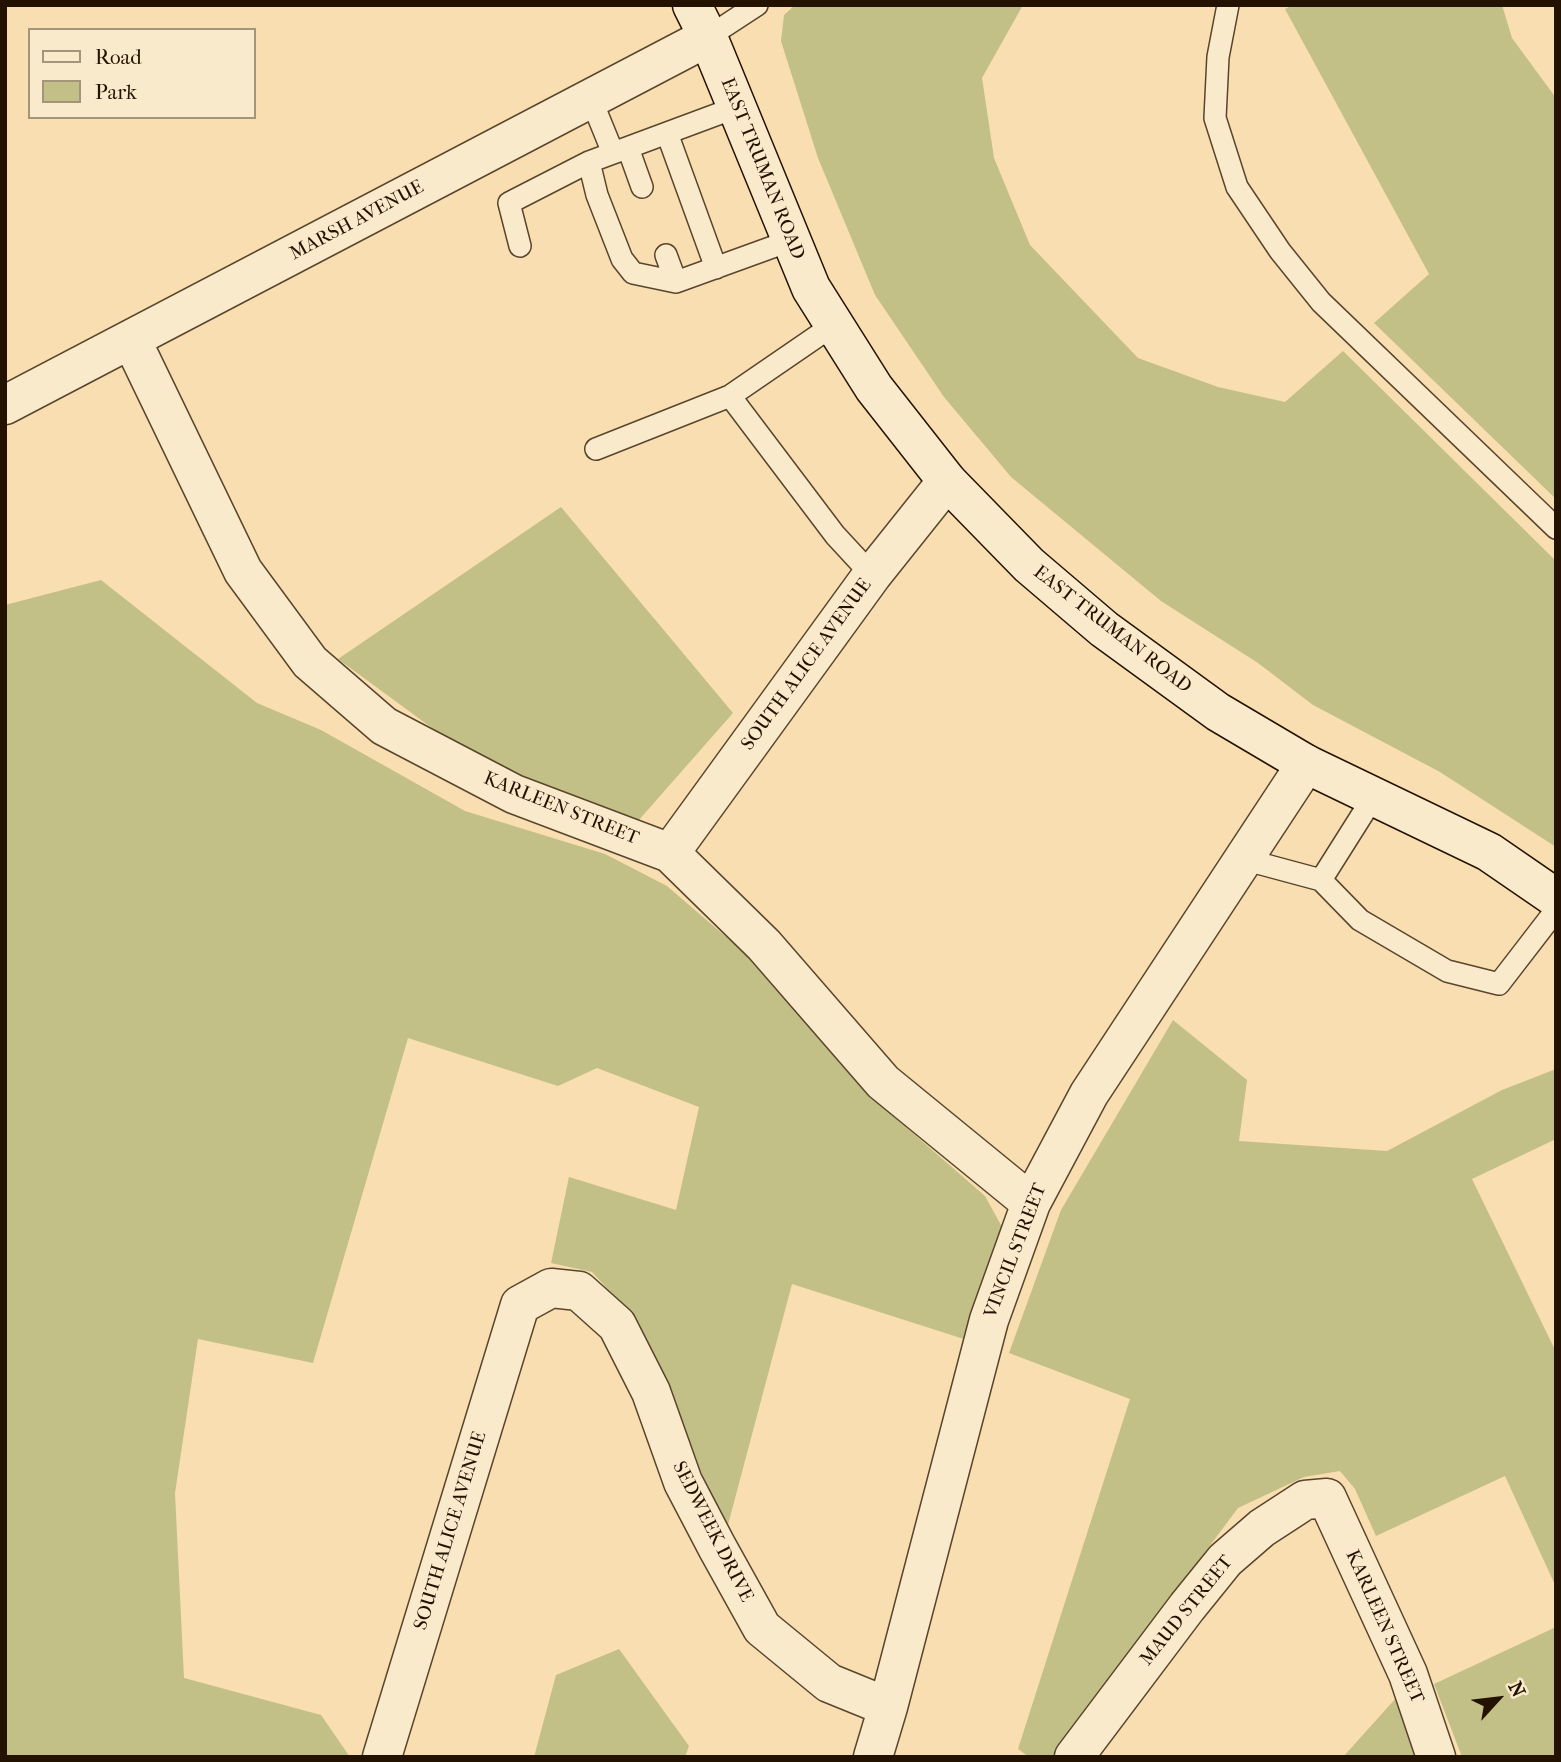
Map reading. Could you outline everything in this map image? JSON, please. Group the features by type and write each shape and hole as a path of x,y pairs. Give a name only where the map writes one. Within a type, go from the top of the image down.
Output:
{"street":[{"name":"MARSH AVENUE","path":"5,405 591,99 702,16"},
{"name":"EAST TRUMAN ROAD","path":"702,16 811,288 874,388 947,481 1029,565 1104,629 1218,712 1306,764 1489,852 1556,898"},
{"name":"KARLEEN STREET","path":"131,339 243,570 310,662 384,726 514,794 670,853 764,945 883,1082 1031,1203"},
{"name":"SOUTH ALICE AVENUE","path":"670,853 872,575 947,481"},
{"name":"VINCIL STREET","path":"873,1757 989,1320 1031,1203 1089,1094 1306,764"},
{"name":"SEDWEEK DRIVE","path":"520,1305 551,1288 579,1291 617,1325 651,1392 683,1482 762,1628 829,1683 888,1707"},
{"name":"SOUTH ALICE AVENUE","path":"382,1757 520,1305"},
{"name":"KARLEEN STREET","path":"1326,1498 1408,1674 1436,1757"},
{"name":"MAUD STREET","path":"1074,1757 1225,1560 1262,1528 1305,1500 1326,1498"}],"lane":[{"path":"702,16 757,5"},
{"path":"1228,5 1218,57 1216,118 1237,187 1280,251 1321,302 1556,528"},
{"path":"591,99 642,187"},
{"path":"520,246 509,204 589,162 737,107"},
{"path":"667,133 716,268"},
{"path":"589,162 597,195 622,259 633,273 676,282 792,240"},
{"path":"666,255 676,282"},
{"path":"596,449 730,396 835,324"},
{"path":"730,396 835,535 872,575"},
{"path":"1321,880 1374,796"},
{"path":"1244,859 1321,880 1360,920 1447,971 1499,984 1556,910"}],"green space":[{"path":"795,5 1023,5 982,78 994,158 1030,245 1138,358 1218,387 1285,402 1343,351 1556,561 1556,847 1440,772 1313,705 1258,663 1161,601 1011,477 944,397 875,295 818,158 781,41 784,15"},
{"path":"1293,5 1502,5 1512,38 1556,98 1556,499 1374,323 1429,274 1285,9"},
{"path":"561,507 733,713 638,821 513,774 432,728 338,659"},
{"path":"101,580 257,703 321,730 465,811 605,854 667,886 739,948 884,1108 985,1196 1002,1227 997,1255 967,1340 792,1284 725,1536 690,1442 635,1319 592,1272 551,1263 569,1177 676,1210 699,1107 597,1068 558,1086 408,1038 313,1363 198,1339 175,1493 184,1678 321,1715 350,1757 5,1757 5,605"},
{"path":"1173,1020 1247,1080 1239,1141 1387,1151 1502,1090 1556,1069 1556,1139 1472,1179 1556,1352 1556,1587 1505,1476 1376,1536 1355,1489 1340,1471 1304,1477 1238,1508 1052,1757 1029,1757 1018,1749 1130,1399 1009,1353 1061,1210"},
{"path":"1556,1627 1556,1757 1462,1757 1434,1684"},
{"path":"619,1649 689,1746 685,1757 534,1757 556,1675"},
{"path":"1396,1698 1416,1757 1343,1757"}]}
